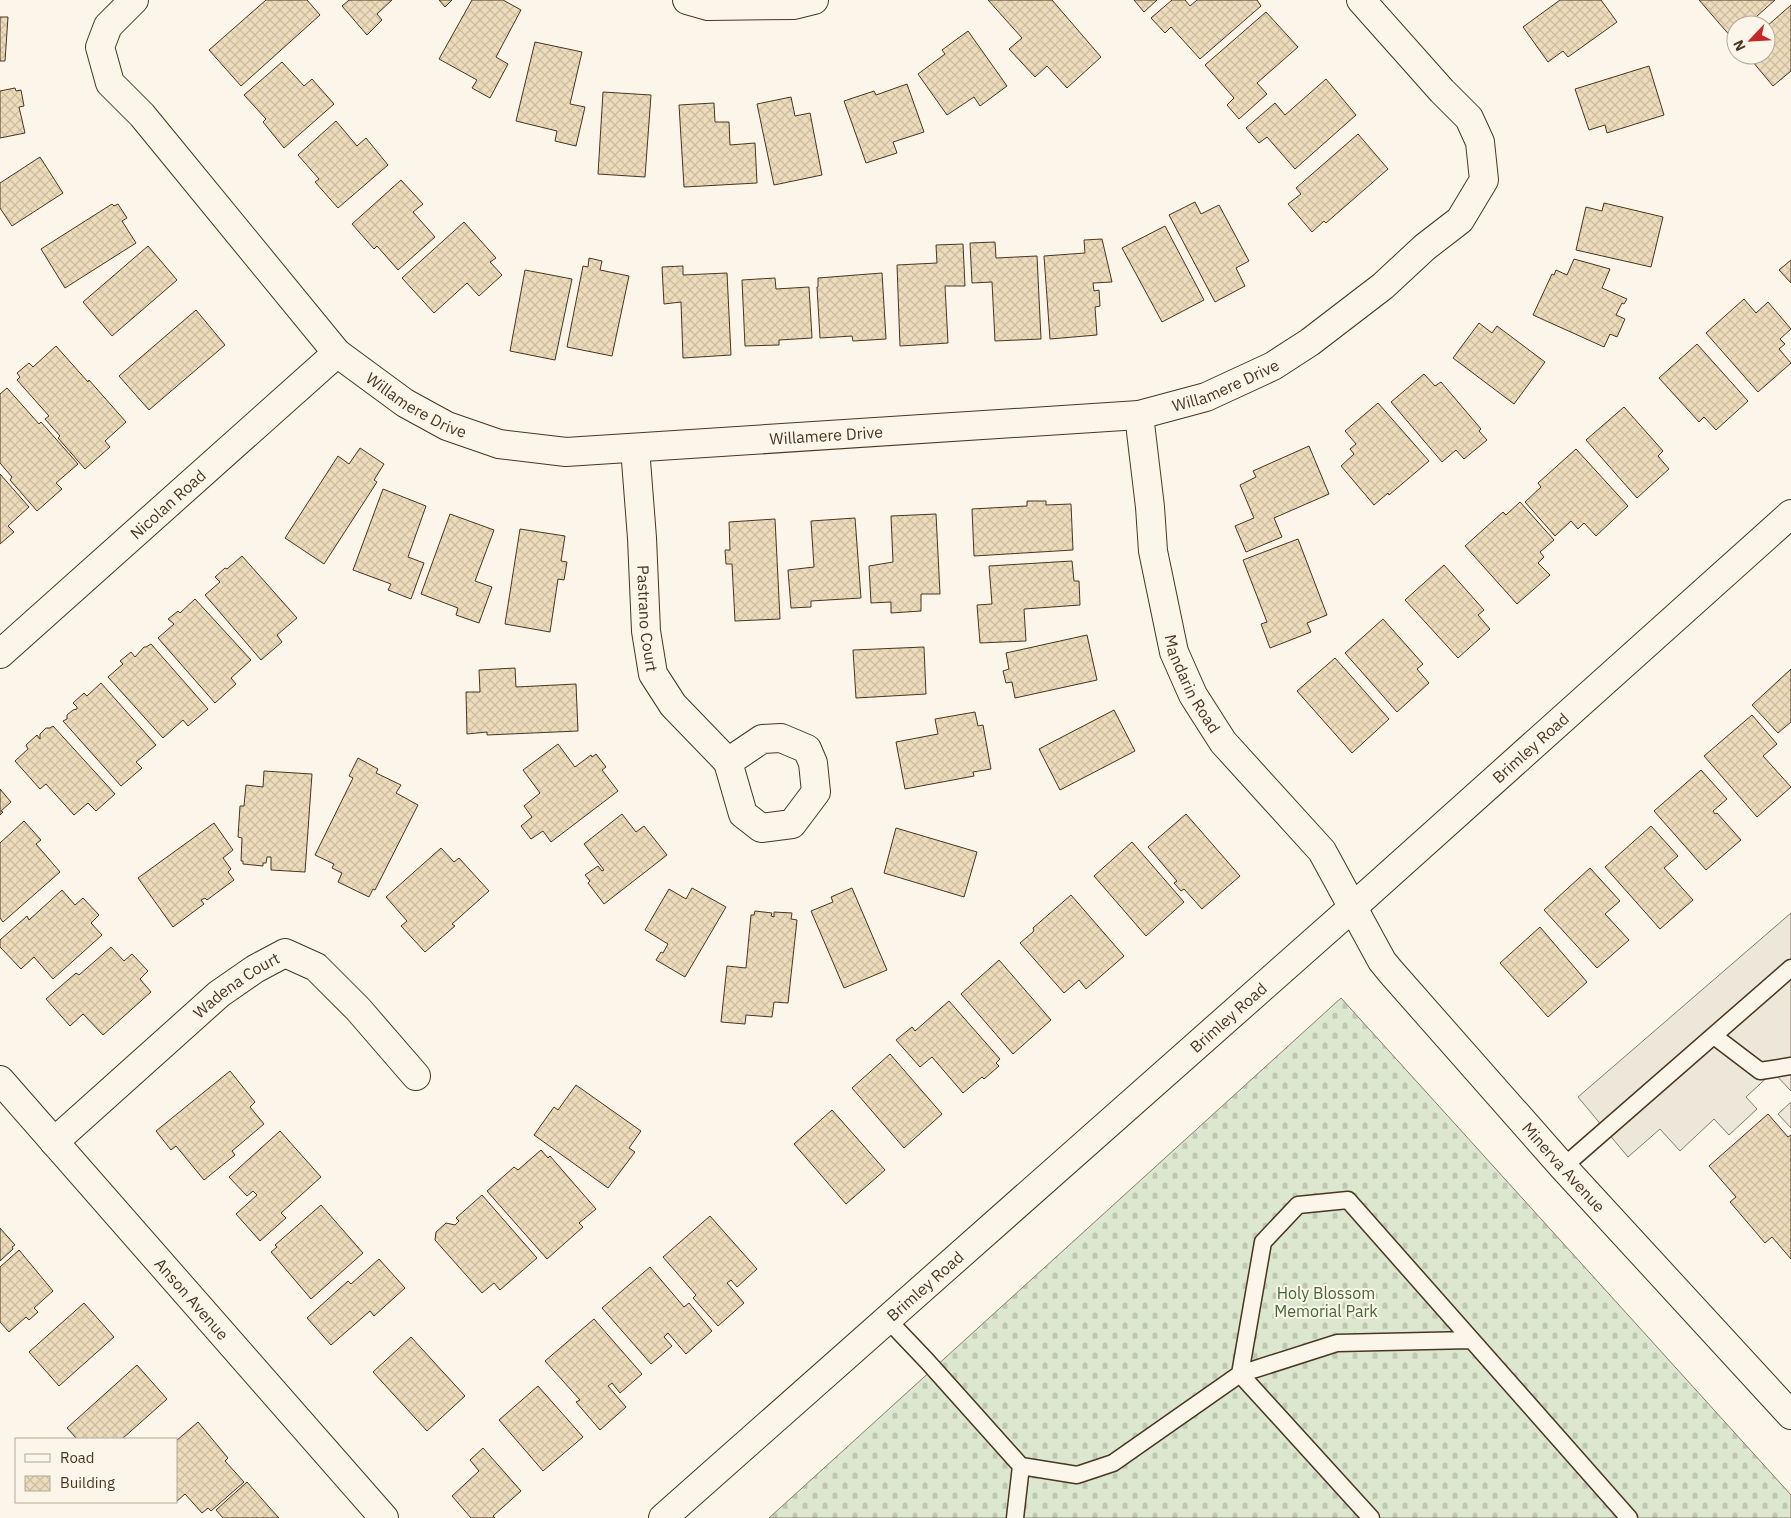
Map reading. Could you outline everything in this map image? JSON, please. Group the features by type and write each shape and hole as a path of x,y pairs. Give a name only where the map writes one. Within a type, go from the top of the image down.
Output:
{"street":[{"name":"Willamere Drive","path":"134,0 108,26 100,47 110,83 142,115 337,353 405,403 447,426 499,444 566,452 1139,415 1206,397 1273,366 1310,342 1383,286 1425,247 1460,220 1484,180 1480,142 1469,118 1442,91 1361,0"},
{"path":"687,0 708,6 794,5 814,0"},
{"name":"Nicolan Road","path":"0,654 337,353"},
{"name":"Mandarin Road","path":"1139,415 1150,507 1153,551 1174,652 1193,695 1223,742 1322,852 1353,907"},
{"name":"Pastrano Court","path":"635,448 643,556 646,631 653,674 673,705 728,762"},
{"name":"Brimley Road","path":"663,1518 1353,907 1791,514"},
{"name":"Minerva Avenue","path":"1353,907 1382,961 1391,972 1563,1167 1791,1415"},
{"name":"Wadena Court","path":"54,1142 219,994 255,969 285,953 316,967 358,1009 416,1076"},
{"name":"Anson Avenue","path":"0,1080 384,1518"}],"lane":[{"path":"1563,1167 1791,968"},
{"path":"1714,1036 1760,1070 1791,1066"},
{"path":"1240,1374 1263,1242 1298,1205 1348,1200 1629,1518"},
{"path":"888,1320 1021,1466 1077,1475 1113,1463 1240,1374 1337,1343 1471,1340"},
{"path":"1240,1374 1371,1518"},
{"path":"1015,1518 1021,1466"}],"green space":[{"name":"Holy Blossom Memorial Park","path":"1341,998 1791,1495 1791,1518 769,1518"}],"shaded area":[{"path":"1791,913 1791,1091 1773,1072 1746,1097 1757,1109 1729,1135 1714,1119 1680,1151 1660,1129 1628,1157 1578,1097"},
{"path":"1791,1102 1791,1128 1778,1114"}],"building":[{"path":"266,0 307,0 320,15 241,86 209,50"},
{"path":"349,0 392,0 377,14 382,20 367,35 342,6"},
{"path":"439,0 452,0 445,7"},
{"path":"472,0 503,0 521,10 496,57 508,64 490,98 472,88 477,80 439,59"},
{"path":"988,0 1052,0 1101,57 1067,88 1047,66 1035,77 1009,49 1022,38"},
{"path":"1134,0 1157,0 1144,12"},
{"path":"1172,0 1185,0 1190,6 1197,0 1257,0 1261,6 1200,59 1171,27 1165,33 1151,18"},
{"path":"1560,0 1601,0 1617,22 1568,57 1563,51 1548,62 1523,27"},
{"path":"1699,0 1775,0 1758,15 1726,15 1726,31"},
{"path":"1791,5 1791,71 1773,86 1755,65 1776,65 1776,18"},
{"path":"1266,12 1298,47 1257,83 1267,94 1239,119 1227,105 1234,98 1205,65"},
{"path":"0,17 8,17 5,61 0,61"},
{"path":"968,31 1007,86 980,106 974,97 947,115 918,74 945,54 942,50"},
{"path":"535,42 582,52 570,104 585,107 576,146 555,141 557,131 516,121"},
{"path":"282,62 304,86 312,79 334,104 284,148 263,122 266,119 244,95"},
{"path":"1649,66 1664,115 1607,133 1605,125 1589,130 1575,89"},
{"path":"1326,79 1356,115 1295,169 1267,137 1259,143 1246,128 1275,103 1285,115"},
{"path":"907,84 924,132 893,142 897,153 866,163 844,101 874,91 876,95"},
{"path":"15,88 16,91 21,90 24,106 19,107 25,133 0,138 0,91"},
{"path":"603,92 651,95 645,177 598,174"},
{"path":"791,97 795,116 810,113 822,175 774,185 757,104"},
{"path":"714,103 715,122 729,122 730,145 755,143 757,183 684,187 679,105"},
{"path":"336,121 357,146 366,138 388,165 338,208 315,182 319,179 298,155"},
{"path":"1358,134 1388,169 1326,223 1324,221 1312,232 1288,204 1301,194 1296,188"},
{"path":"40,157 63,193 12,226 0,208 0,183"},
{"path":"401,180 423,204 413,212 435,237 398,270 377,246 374,249 352,224"},
{"path":"1195,202 1201,214 1219,205 1249,261 1236,268 1245,286 1215,302 1169,215"},
{"path":"1604,203 1663,217 1651,267 1576,250 1586,207 1602,211"},
{"path":"112,204 114,206 118,204 127,218 122,221 136,243 65,288 41,249"},
{"path":"464,222 496,258 490,262 502,275 479,296 467,283 434,313 402,278"},
{"path":"1165,226 1204,300 1162,322 1122,248"},
{"path":"1102,239 1112,282 1093,283 1094,291 1099,290 1100,306 1095,307 1097,335 1050,339 1044,256 1085,253 1084,240"},
{"path":"995,242 996,258 1037,256 1041,339 995,341 992,282 972,283 970,243"},
{"path":"963,244 965,286 945,286 948,343 900,346 897,265 937,263 936,245"},
{"path":"148,246 177,280 112,336 83,302"},
{"path":"589,258 602,261 600,270 629,276 612,356 567,347 583,266 588,267"},
{"path":"1574,259 1610,269 1602,288 1627,299 1624,304 1622,303 1616,315 1625,319 1617,337 1610,334 1604,347 1533,315 1552,274 1554,275 1556,270 1567,275"},
{"path":"1791,260 1791,283 1779,270"},
{"path":"683,266 683,275 727,273 731,355 683,358 681,302 664,304 662,267"},
{"path":"525,270 572,279 555,360 510,351"},
{"path":"882,273 886,339 853,341 852,336 820,338 818,278"},
{"path":"775,278 776,289 809,287 812,338 779,340 779,345 745,346 742,280"},
{"path":"1744,299 1756,313 1768,302 1791,329 1780,339 1785,344 1779,349 1791,363 1758,392 1706,333"},
{"path":"196,310 225,345 149,410 119,376"},
{"path":"1479,323 1492,333 1497,326 1545,362 1514,404 1453,358"},
{"path":"1697,344 1748,401 1716,430 1704,417 1699,422 1659,378"},
{"path":"56,346 126,422 105,441 110,447 85,469 58,438 60,436 45,419 49,416 17,380 20,377 17,373 29,363 33,367"},
{"path":"1424,374 1435,386 1441,382 1481,429 1479,431 1487,440 1464,459 1456,450 1442,462 1391,402"},
{"path":"7,388 39,424 41,422 78,464 56,483 62,489 37,511 10,480 12,477 0,463 0,394"},
{"path":"1378,403 1429,461 1389,495 1388,493 1374,505 1341,466 1354,454 1350,449 1356,444 1345,431"},
{"path":"1624,407 1663,451 1658,456 1669,469 1637,498 1586,440"},
{"path":"1309,446 1329,494 1274,518 1282,537 1246,552 1235,526 1254,518 1240,485 1256,477 1253,471"},
{"path":"360,448 384,464 374,480 377,482 324,564 285,538 338,456 349,464"},
{"path":"1576,449 1628,506 1596,536 1584,523 1578,529 1571,521 1555,536 1525,502 1541,487 1538,483"},
{"path":"0,474 29,507 8,526 14,532 0,544"},
{"path":"383,489 426,506 408,557 424,563 411,599 388,590 391,584 353,570"},
{"path":"1027,501 1046,501 1046,505 1071,504 1073,550 974,556 972,509 1027,506"},
{"path":"1520,502 1554,540 1540,552 1544,557 1538,563 1550,575 1517,604 1465,546 1503,512 1506,515"},
{"path":"450,514 494,530 475,581 492,587 479,623 456,615 458,608 421,594"},
{"path":"936,514 940,594 921,594 921,611 891,613 891,602 871,603 869,566 893,562 891,516"},
{"path":"855,518 861,598 811,601 811,607 791,608 788,570 814,567 811,521"},
{"path":"775,519 780,619 735,621 732,564 726,564 725,550 730,550 729,522"},
{"path":"520,529 565,536 561,561 567,562 564,580 558,579 550,632 505,624"},
{"path":"1298,539 1327,615 1307,623 1311,632 1270,648 1261,624 1267,622 1243,560"},
{"path":"242,556 297,618 277,635 282,642 261,660 205,595 220,582 215,577"},
{"path":"1072,561 1074,581 1079,581 1080,605 1024,609 1026,641 980,643 977,605 992,604 989,566"},
{"path":"1444,565 1484,610 1478,615 1490,629 1458,658 1405,600"},
{"path":"195,599 251,660 231,678 236,684 215,703 158,638 174,624 168,619 178,611 180,613"},
{"path":"1383,619 1423,664 1417,669 1429,683 1397,712 1345,653"},
{"path":"1087,635 1097,680 1015,698 1012,682 1006,683 1003,671 1009,669 1006,653"},
{"path":"151,644 208,709 188,726 183,720 163,738 108,677 123,664 120,661 131,652 135,657 144,647"},
{"path":"924,647 926,694 856,698 853,650"},
{"path":"1335,658 1389,719 1352,753 1297,691"},
{"path":"515,668 516,687 576,684 578,731 487,735 487,732 467,734 466,692 480,692 479,670"},
{"path":"1791,669 1791,722 1778,733 1752,705"},
{"path":"101,683 156,745 136,762 142,768 121,786 63,721 67,719 67,715 77,709 73,703 84,693 87,696"},
{"path":"1114,710 1135,751 1060,790 1039,749"},
{"path":"975,712 978,726 983,725 991,769 973,772 974,776 905,789 896,742 938,734 935,719"},
{"path":"1752,715 1777,744 1763,756 1791,787 1757,817 1704,756"},
{"path":"53,726 115,794 96,811 88,803 74,815 46,784 40,789 15,761 28,749 26,745 37,735 40,739 40,734 46,728"},
{"path":"558,744 575,767 591,755 592,757 596,754 606,767 602,770 618,791 551,842 543,831 531,839 521,826 532,817 524,806 540,793 523,770"},
{"path":"358,758 378,769 376,773 401,785 396,793 418,805 375,890 373,889 369,897 338,882 342,873 332,868 334,864 315,855 353,778 349,776"},
{"path":"1701,770 1727,799 1713,811 1741,840 1706,870 1654,811"},
{"path":"264,771 312,774 305,872 271,870 271,857 267,857 266,863 263,863 263,866 243,864 243,861 241,861 242,838 238,837 240,806 244,806 246,785 263,787"},
{"path":"0,789 11,802 1,811 3,812 0,815"},
{"path":"622,814 636,832 644,826 667,855 604,904 588,883 590,881 585,875 598,866 602,871 604,870 584,844"},
{"path":"1186,814 1240,876 1202,909 1184,889 1181,891 1174,883 1177,881 1148,847"},
{"path":"24,821 41,840 36,844 60,872 3,922 0,918 0,843"},
{"path":"214,823 233,850 223,858 231,869 228,872 234,880 207,900 205,898 201,900 204,904 173,927 138,878"},
{"path":"1651,826 1678,856 1664,868 1693,900 1660,929 1605,867"},
{"path":"896,828 977,852 964,897 884,873"},
{"path":"1132,842 1184,902 1146,936 1094,876"},
{"path":"441,848 454,862 459,858 489,891 452,924 455,926 425,952 401,926 407,921 386,897"},
{"path":"1590,868 1620,901 1605,914 1629,940 1597,968 1544,910"},
{"path":"692,888 726,907 685,977 656,960 668,944 645,930 669,889 686,899"},
{"path":"852,888 887,970 844,988 811,911 833,902 831,897"},
{"path":"62,890 75,905 83,898 99,915 91,923 102,935 53,979 34,957 21,969 0,947 0,940 27,916 29,920"},
{"path":"1071,895 1124,956 1086,989 1079,980 1064,993 1020,943 1033,932 1033,928"},
{"path":"755,911 772,913 771,916 774,917 774,912 792,913 791,919 797,920 788,1003 774,1002 772,1017 746,1015 745,1024 721,1022 727,966 746,968 751,915 754,915"},
{"path":"1540,927 1587,982 1548,1017 1500,963"},
{"path":"111,947 124,961 132,954 148,971 140,979 151,992 103,1035 83,1014 70,1026 46,999 76,973 79,975"},
{"path":"999,960 1051,1020 1013,1054 961,994"},
{"path":"949,1001 1000,1059 996,1063 999,1066 963,1093 932,1057 920,1067 896,1040 912,1027 915,1031"},
{"path":"890,1054 942,1114 904,1148 852,1088"},
{"path":"230,1071 255,1102 250,1107 264,1124 232,1151 235,1155 204,1180 176,1146 171,1150 156,1131"},
{"path":"576,1085 641,1131 629,1148 635,1152 608,1188 534,1135 554,1107 558,1110"},
{"path":"832,1110 885,1170 846,1204 794,1144"},
{"path":"1768,1114 1788,1137 1791,1135 1791,1259 1772,1237 1765,1243 1730,1202 1736,1197 1709,1166"},
{"path":"280,1131 321,1177 281,1213 286,1218 260,1241 236,1214 257,1195 253,1191 247,1196 229,1177"},
{"path":"541,1150 548,1158 550,1156 596,1209 579,1223 583,1227 547,1259 487,1191 514,1167 518,1170"},
{"path":"482,1195 537,1258 500,1290 494,1283 482,1293 435,1240 436,1232 446,1223 455,1225 459,1221 456,1218"},
{"path":"321,1205 363,1253 311,1299 271,1252 277,1247 275,1245"},
{"path":"710,1216 757,1269 737,1287 731,1280 727,1283 744,1303 718,1326 693,1298 696,1295 663,1257"},
{"path":"0,1228 15,1245 0,1261"},
{"path":"19,1250 53,1291 34,1308 38,1312 29,1320 26,1317 9,1332 0,1322 0,1267"},
{"path":"379,1259 405,1288 374,1316 370,1311 331,1345 307,1318 348,1281 351,1284"},
{"path":"650,1267 684,1307 689,1303 712,1331 686,1354 668,1333 664,1337 672,1346 651,1364 602,1308"},
{"path":"84,1303 114,1337 59,1386 29,1352"},
{"path":"594,1319 642,1374 620,1393 612,1383 608,1386 626,1407 600,1430 576,1402 580,1400 545,1361"},
{"path":"411,1337 465,1396 427,1431 373,1372"},
{"path":"137,1365 167,1399 123,1438 76,1438 67,1428"},
{"path":"538,1386 583,1437 543,1471 499,1420"},
{"path":"198,1422 228,1458 225,1461 244,1482 211,1511 208,1508 202,1513 185,1494 178,1500 178,1439"},
{"path":"483,1448 521,1491 493,1516 495,1518 471,1518 452,1496 479,1471 470,1460"},
{"path":"247,1482 279,1518 223,1518 216,1510"}]}
